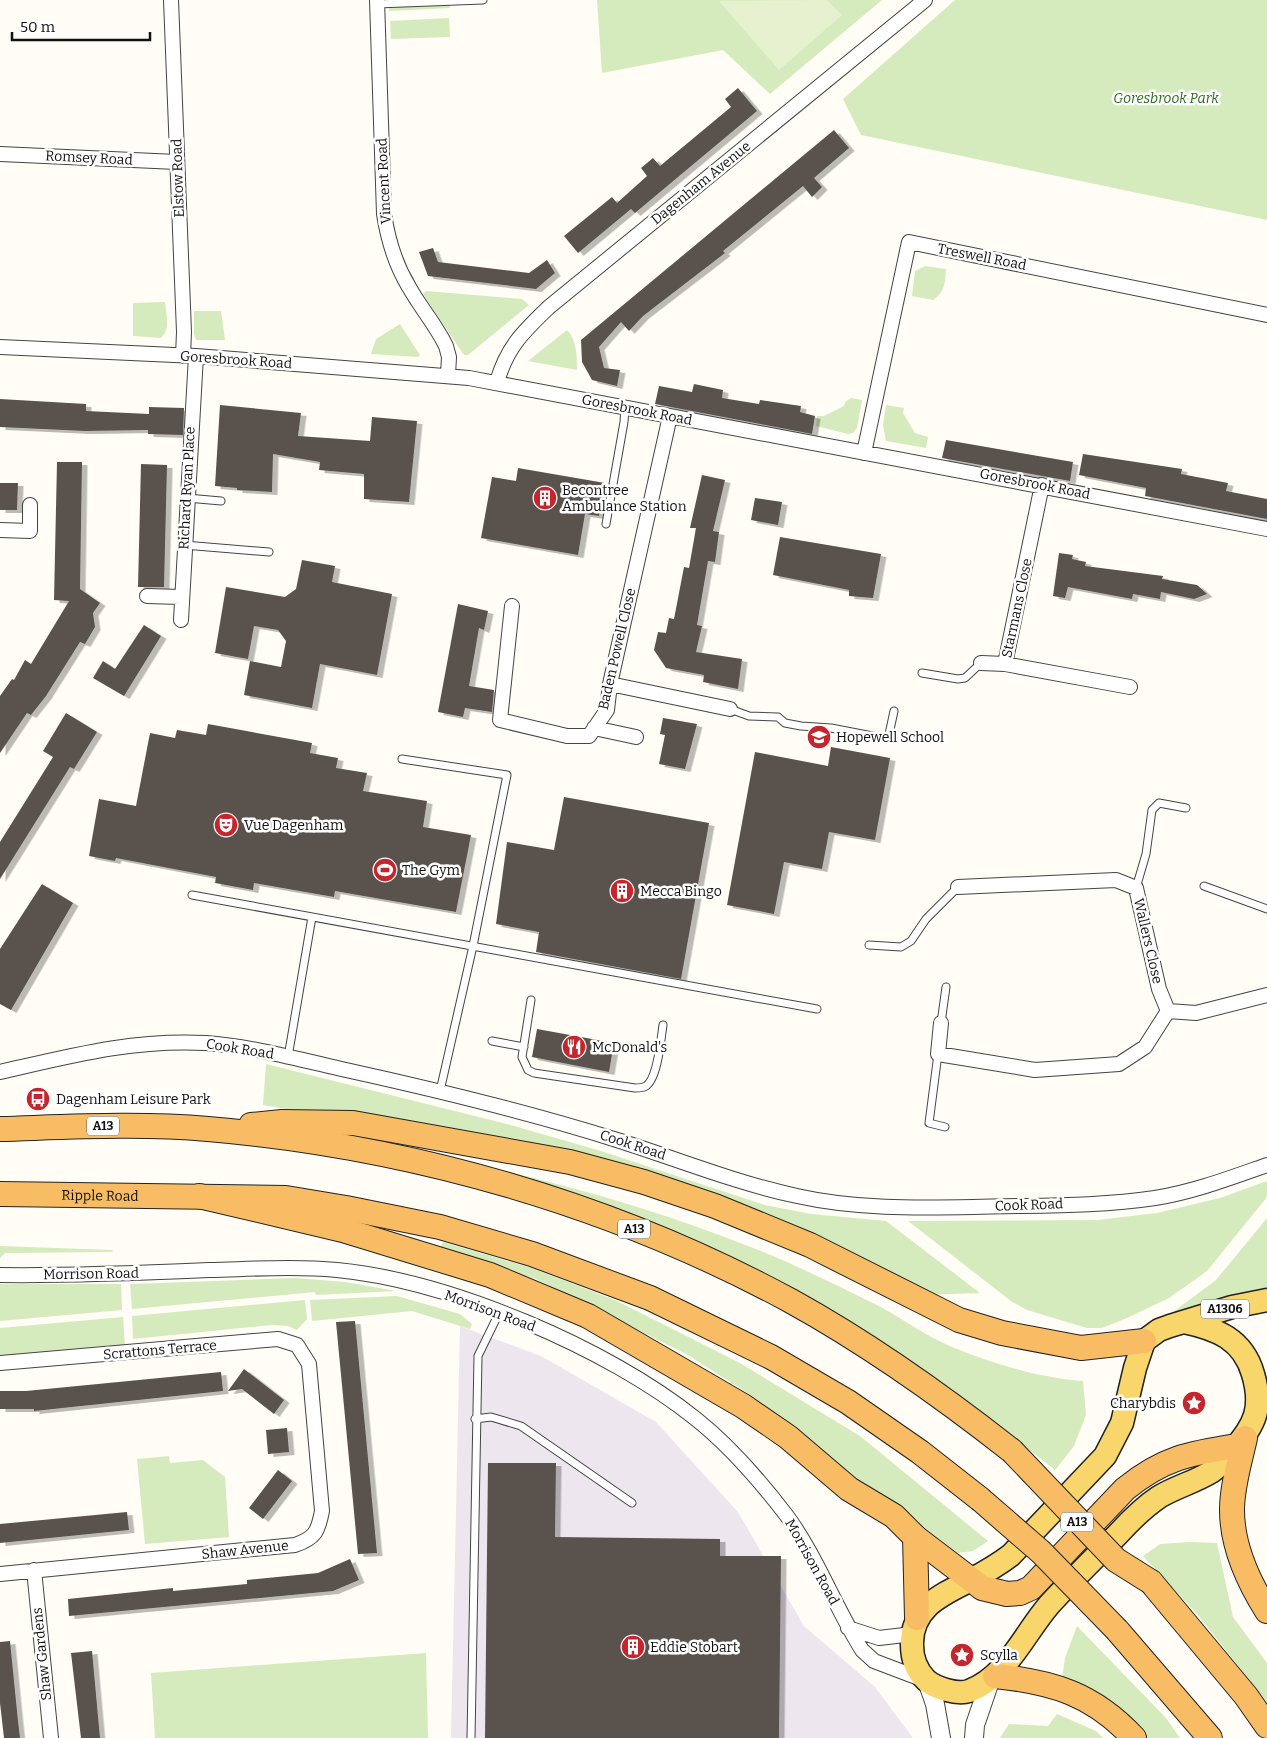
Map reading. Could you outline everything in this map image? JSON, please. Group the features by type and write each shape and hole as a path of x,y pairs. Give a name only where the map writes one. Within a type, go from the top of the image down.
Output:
{"highway":[{"name":"A13","path":"207,1129 282,1122 353,1123 570,1162 644,1182 715,1206 810,1245 959,1320 1002,1334 1081,1348 1144,1342"},
{"name":"A13","path":"0,1129 98,1126 207,1129 359,1149 455,1170 545,1196 662,1239 792,1302 873,1350 948,1401 1012,1452 1081,1527 1116,1560 1151,1582 1246,1696 1267,1726"},
{"name":"Ripple Road","path":"0,1194 199,1196"},
{"path":"199,1196 286,1198 440,1227 532,1254 650,1298 771,1357 848,1402 920,1452 980,1499 1041,1552 1117,1630 1210,1738"},
{"path":"199,1196 343,1230 490,1275 588,1316 743,1406 788,1437 849,1489 894,1516 915,1537 970,1580 982,1588 1001,1593 1020,1593 1041,1579 1125,1490 1141,1476 1188,1454 1241,1442 1232,1509 1233,1521 1244,1570 1267,1611"},
{"path":"915,1537 915,1626"},
{"path":"992,1678 1037,1681 1081,1696 1114,1719 1134,1738"}],"main road":[{"name":"A1306","path":"1184,1322 1232,1306 1267,1300"},
{"path":"1184,1322 1211,1328 1229,1336 1240,1346 1250,1363 1262,1396 1254,1419 1241,1442 1210,1472 1160,1496 1129,1522 1049,1606 992,1678 967,1692 949,1690 927,1681 914,1662 915,1626 933,1600 1012,1555 1105,1456 1122,1423 1135,1368 1144,1342 1159,1330 1184,1322"}],"street":[{"name":"Elstow Road","path":"171,0 177,162 189,356"},
{"name":"Dagenham Avenue","path":"497,382 509,350 521,334 549,307 926,0"},
{"name":"Vincent Road","path":"377,2 384,214 388,238 409,288 446,346 449,357 448,375"},
{"name":"Romsey Road","path":"0,154 177,162"},
{"name":"Treswell Road","path":"864,453 909,242 1267,315"},
{"name":"Goresbrook Road","path":"0,347 189,356 448,375 497,382 625,408 1042,485 1267,529"},
{"name":"Richard Ryan Place","path":"182,620 187,498 189,356"},
{"name":"Baden Powell Close","path":"512,606 500,720 567,736 589,736 607,710 610,684 670,416"},
{"name":"Starmans Close","path":"1042,485 1005,664 1130,687"},
{"path":"0,530 30,531 30,505"},
{"path":"147,596 182,597"},
{"path":"981,662 1005,664"},
{"path":"610,684 730,708"},
{"path":"594,728 636,737"},
{"name":"Wallers Close","path":"958,887 1116,880 1136,888 1159,989 1168,1011"},
{"path":"941,1023 938,1054 1035,1070 1118,1064 1145,1047 1168,1011 1196,1013 1267,995"},
{"name":"Cook Road","path":"0,1072 107,1048 160,1043 208,1043 288,1057 440,1091 575,1127 745,1182 799,1197 854,1205 899,1208 1108,1203 1156,1198 1211,1185 1267,1165"},
{"name":"Morrison Road","path":"0,1275 278,1268 338,1270 446,1293 568,1341 607,1360 642,1381 697,1420 750,1471 788,1517 810,1553 848,1628 862,1650 874,1661 927,1681"},
{"name":"Scrattons Terrace","path":"0,1363 278,1339 297,1345 309,1364"},
{"name":"Shaw Avenue","path":"0,1574 295,1545 308,1540 319,1529 322,1511 309,1364"},
{"name":"Shaw Gardens","path":"34,1570 51,1738"},
{"path":"848,1628 879,1638 915,1626"},
{"path":"974,1738 975,1725 992,1678"},
{"path":"927,1681 935,1704 941,1738"}],"lane":[{"path":"377,2 483,0"},
{"path":"606,524 625,408"},
{"path":"187,498 221,501"},
{"path":"184,545 269,552"},
{"path":"922,673 958,679 965,678 981,662"},
{"path":"730,708 749,716 778,717 785,723 831,728 888,739 894,711"},
{"path":"402,759 507,775 473,946 440,1091"},
{"path":"1136,888 1146,854 1152,810 1159,803 1186,808"},
{"path":"1204,886 1267,909"},
{"path":"869,945 901,947 911,940 926,919 958,887"},
{"path":"192,895 818,1009"},
{"path":"288,1057 312,917"},
{"path":"941,1023 946,988"},
{"path":"531,1000 523,1064 534,1073 635,1088 645,1087 651,1082 655,1071 663,1024"},
{"path":"492,1041 524,1047"},
{"path":"938,1054 929,1123 945,1127"},
{"path":"471,1738 478,1356 499,1313"},
{"path":"476,1419 498,1418 521,1426 632,1503"}],"shaded area":[{"name":"Eddie Stobart","path":"460,1326 541,1356 656,1422 738,1512 804,1626 875,1687 913,1738 451,1738"}],"green space":[{"path":"389,0 450,0 450,8 389,11"},
{"path":"597,0 882,0 770,94 723,50 602,73"},
{"path":"827,0 842,15 779,70 719,1"},
{"name":"Goresbrook Park","path":"955,0 1267,0 1267,220 861,135 843,99"},
{"path":"449,18 450,37 391,39 390,21"},
{"path":"925,266 946,269 945,283 940,294 933,300 912,296 915,271"},
{"path":"426,291 522,299 529,305 468,355 464,355 423,294"},
{"path":"165,302 167,326 161,338 133,336 133,303"},
{"path":"194,311 221,311 225,340 196,340 194,334"},
{"path":"400,324 420,355 418,357 371,354 376,339"},
{"path":"567,330 575,344 577,370 528,361"},
{"path":"851,398 862,400 857,428 853,433 848,434 816,426 817,416 824,416 844,406 845,402"},
{"path":"886,405 904,408 903,413 915,433 928,437 926,448 886,441 883,425"},
{"path":"266,1064 507,1124 601,1151 765,1205 811,1214 886,1221 980,1293 924,1295 793,1234 509,1147 263,1105"},
{"path":"469,1163 585,1191 698,1227 773,1256 813,1274 879,1306 951,1347 991,1362 1021,1370 1083,1381 1086,1415 1074,1446 1055,1470 952,1389 860,1330"},
{"path":"1267,1181 1267,1197 1207,1271 1169,1298 1102,1328 1087,1328 1027,1310 1011,1301 908,1221 1097,1220 1157,1213 1220,1198"},
{"path":"1267,1218 1267,1301 1223,1308 1173,1312 1216,1280"},
{"path":"443,1242 535,1269 617,1301 740,1363 860,1436 988,1541 973,1551 958,1553 905,1513 894,1514 816,1445 746,1392 686,1354 536,1279 440,1248"},
{"path":"0,1246 112,1250 113,1252 5,1253 0,1258"},
{"path":"295,1278 345,1282 396,1291 316,1295 315,1292 132,1309 130,1284"},
{"path":"0,1284 121,1284 122,1310 0,1321"},
{"path":"397,1296 460,1314 472,1324 470,1329 412,1311 312,1321 310,1300"},
{"path":"305,1300 307,1319 297,1330 288,1326 272,1325 133,1339 132,1316"},
{"path":"123,1317 125,1347 0,1357 0,1328"},
{"path":"169,1456 170,1463 203,1460 225,1477 229,1537 145,1544 137,1459"},
{"path":"1217,1543 1233,1617 1267,1663 1267,1702 1197,1614 1143,1556 1160,1544"},
{"path":"1077,1626 1166,1718 1180,1738 1139,1738 1061,1685 1065,1658"},
{"path":"426,1653 428,1738 155,1738 151,1673"},
{"path":"1057,1714 1096,1731 1103,1738 1000,1738 1009,1724 1048,1726"}],"building":[{"path":"738,88 757,111 635,213 631,209 578,253 564,236 612,197 617,203 647,176 641,168 653,158 660,166 731,107 725,99"},
{"path":"834,130 849,148 814,178 822,187 812,197 803,186 723,251 725,253 643,316 629,331 621,322 599,347 604,368 620,370 617,386 592,380 582,362 581,340"},
{"path":"433,248 438,262 529,273 547,260 555,273 536,289 428,276 419,252"},
{"path":"694,384 723,390 722,398 759,404 760,400 801,406 800,412 815,416 812,434 655,404 659,386 692,392"},
{"path":"0,399 86,404 86,411 149,414 149,407 184,408 183,435 148,434 148,430 85,431 0,427"},
{"path":"220,405 301,413 298,436 370,441 372,417 417,421 409,502 364,499 364,474 319,470 320,462 273,454 272,492 237,490 237,488 215,486"},
{"path":"946,440 1073,462 1070,481 942,458"},
{"path":"1083,454 1182,469 1181,474 1228,483 1226,491 1267,499 1267,519 1145,496 1146,488 1079,475"},
{"path":"57,462 82,462 80,589 100,603 93,613 95,627 85,644 80,642 46,696 31,715 27,713 0,753 0,696 12,679 14,680 25,660 31,664 69,601 54,600"},
{"path":"141,464 167,465 164,587 138,587"},
{"name":"Becontree Ambulance Station","path":"518,468 605,483 599,516 585,514 578,555 481,538 492,477 516,481"},
{"path":"702,475 725,480 713,531 719,532 715,562 708,561 697,625 702,626 696,652 742,659 738,689 703,682 704,675 666,668 654,650 658,632 666,633 669,618 674,619 684,567 689,568 696,528 690,528"},
{"path":"0,483 18,483 17,510 0,510"},
{"path":"755,498 782,502 778,525 751,520"},
{"path":"780,537 881,554 873,598 849,596 849,590 773,575"},
{"path":"1059,553 1073,555 1072,559 1086,562 1085,566 1163,576 1162,579 1197,585 1207,594 1194,599 1161,592 1160,599 1133,594 1132,599 1068,587 1065,598 1053,596"},
{"path":"302,560 335,566 332,582 392,594 377,675 320,664 312,708 244,695 250,661 281,667 286,641 278,630 254,626 248,659 215,653 226,587 285,597 296,589"},
{"path":"458,604 488,611 484,630 479,628 469,686 494,690 492,712 465,708 463,717 438,712"},
{"path":"144,625 161,636 124,696 93,678 103,661 115,669"},
{"path":"66,713 97,732 74,769 70,767 0,879 0,842 53,757 43,751"},
{"path":"663,718 697,724 685,769 659,764 665,735 660,734"},
{"name":"Vue Dagenham","path":"208,724 312,743 310,753 338,758 336,768 367,773 363,791 427,801 423,827 471,835 456,912 335,891 334,897 254,883 253,890 215,883 216,877 116,858 115,861 89,856 99,799 136,806 150,733 175,738 177,730 206,735"},
{"path":"831,747 890,758 875,840 829,832 822,869 784,862 774,914 727,905 755,752 828,766"},
{"name":"Mecca Bingo","path":"564,797 709,823 681,979 536,952 539,932 496,924 507,842 554,850"},
{"path":"42,884 73,903 11,1010 0,1004 0,949"},
{"name":"McDonald's","path":"537,1029 614,1043 609,1072 532,1057"},
{"path":"355,1321 377,1553 358,1554 336,1322"},
{"path":"244,1369 284,1400 274,1414 242,1389 228,1391"},
{"path":"221,1372 223,1391 34,1411 34,1409 0,1409 0,1391 26,1391"},
{"path":"287,1428 289,1452 268,1454 266,1430"},
{"name":"Eddie Stobart","path":"488,1463 556,1463 555,1537 720,1539 720,1556 781,1556 779,1738 485,1738"},
{"path":"278,1470 292,1481 263,1519 249,1508"},
{"path":"127,1512 129,1530 0,1543 0,1524"},
{"path":"350,1559 359,1580 333,1591 69,1616 68,1599 173,1588 173,1591 247,1584 247,1580 318,1573"},
{"path":"10,1641 20,1738 4,1738 0,1703 0,1642"},
{"path":"92,1651 100,1738 81,1738 71,1653"}],"place":[{"name":"Becontree Ambulance Station","path":"545,498"},
{"name":"Hopewell School","path":"819,737"},
{"name":"Vue Dagenham","path":"226,825"},
{"name":"The Gym","path":"385,870"},
{"name":"Mecca Bingo","path":"622,891"},
{"name":"McDonald's","path":"574,1047"},
{"name":"Dagenham Leisure Park","path":"38,1099"},
{"name":"Charybdis","path":"1194,1403"},
{"name":"Eddie Stobart","path":"633,1647"},
{"name":"Scylla","path":"962,1655"}]}
